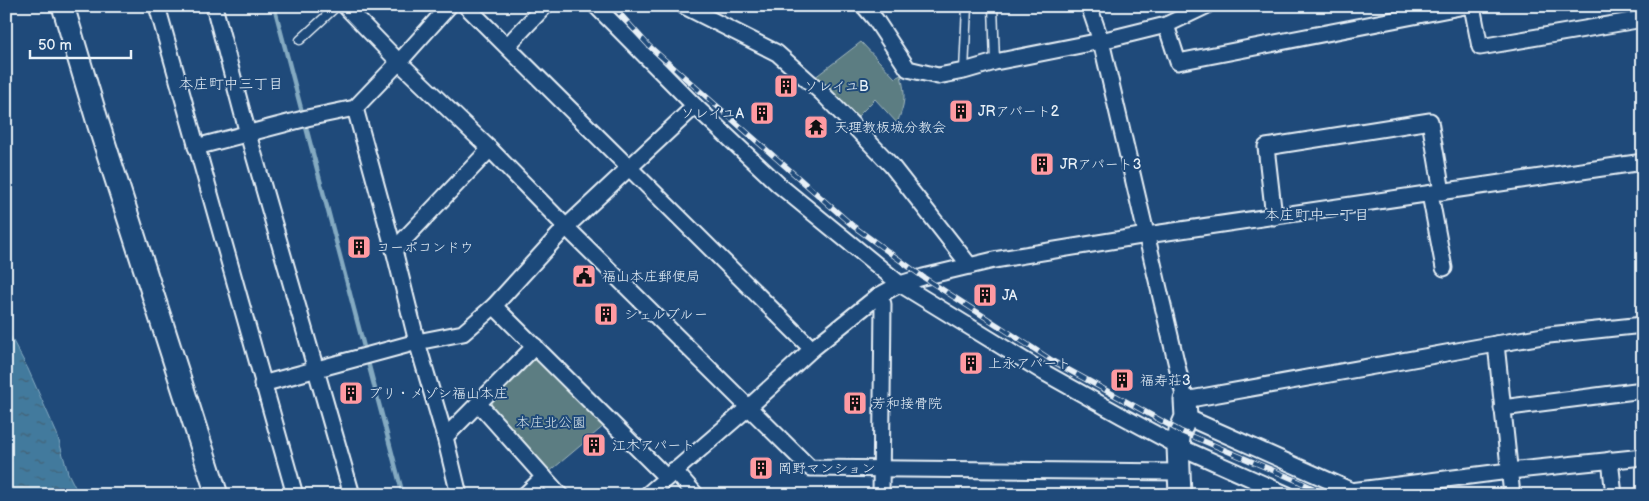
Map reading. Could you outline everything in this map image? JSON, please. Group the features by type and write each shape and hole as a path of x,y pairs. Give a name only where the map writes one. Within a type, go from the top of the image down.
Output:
{"street":[{"path":"63,6 98,123 217,495"},
{"path":"157,6 262,384 295,495"},
{"path":"214,6 248,134 352,495"},
{"path":"345,6 399,62 490,149 566,228 810,468 1179,472"},
{"path":"196,147 303,119 355,108 449,6"},
{"path":"466,6 812,349"},
{"path":"508,46 545,6"},
{"path":"596,6 695,106 779,185 900,284 1045,373 1178,446 1288,495"},
{"path":"684,6 777,54 822,94 891,165 970,266"},
{"path":"864,6 875,19 908,69 938,76 1166,25 1206,6"},
{"path":"1089,6 1101,41 1147,235 1185,408 1178,446 1180,495"},
{"path":"1166,25 1178,62 1464,6"},
{"path":"1472,6 1480,47 1643,19"},
{"path":"262,384 417,342 463,333 494,306 566,228 695,106"},
{"path":"355,108 417,342 445,437 459,495"},
{"path":"1274,217 1266,146 1430,121 1444,268"},
{"path":"394,250 490,149"},
{"path":"647,495 670,473 749,407 812,349 878,296 900,284 994,260 1147,235 1643,162"},
{"path":"878,296 883,304 881,495"},
{"path":"494,306 670,473 696,495"},
{"path":"1185,408 1496,344 1643,325"},
{"path":"1496,344 1512,495"},
{"path":"445,437 535,346"},
{"path":"1502,408 1643,390"},
{"path":"478,402 560,495"},
{"path":"1185,408 1356,493 1509,471 1643,457"},
{"path":"1610,460 1614,495"},
{"path":"525,495 544,477"}],"lane":[{"path":"300,40 337,6"},
{"path":"964,71 967,6"},
{"path":"993,6 995,62"}],"green space":[{"path":"861,42 895,78 901,75 904,100 897,123 875,99 853,121 814,78"},
{"name":"本庄北公園","path":"530,356 537,356 605,425 548,473 483,403"}],"water":[{"path":"6,328 28,369 57,434 68,473 79,495 6,495"}],"waterway":[{"path":"274,6 403,495"}],"railway":[{"path":"613,6 649,46 853,226 923,277 1056,363 1180,431 1327,495"}],"place":[{"name":"ソレイユB","path":"786,86"},
{"name":"JRアパート2","path":"961,111"},
{"name":"ソレイユA","path":"762,113"},
{"name":"天理教板城分教会","path":"816,127"},
{"name":"JRアパート3","path":"1042,164"},
{"name":"コーポコンドウ","path":"359,247"},
{"name":"福山本庄郵便局","path":"584,276"},
{"name":"JA","path":"985,295"},
{"name":"シェルブルー","path":"606,314"},
{"name":"上永アパート","path":"971,363"},
{"name":"福寿荘3","path":"1122,380"},
{"name":"プリ・メゾン福山本庄","path":"351,393"},
{"name":"芳和接骨院","path":"855,403"},
{"name":"江木アパート","path":"594,445"},
{"name":"岡野マンション","path":"761,468"}],"district":[{"name":"本庄町中三丁目","path":"231,84"},
{"name":"本庄町中一丁目","path":"1317,215"}]}
